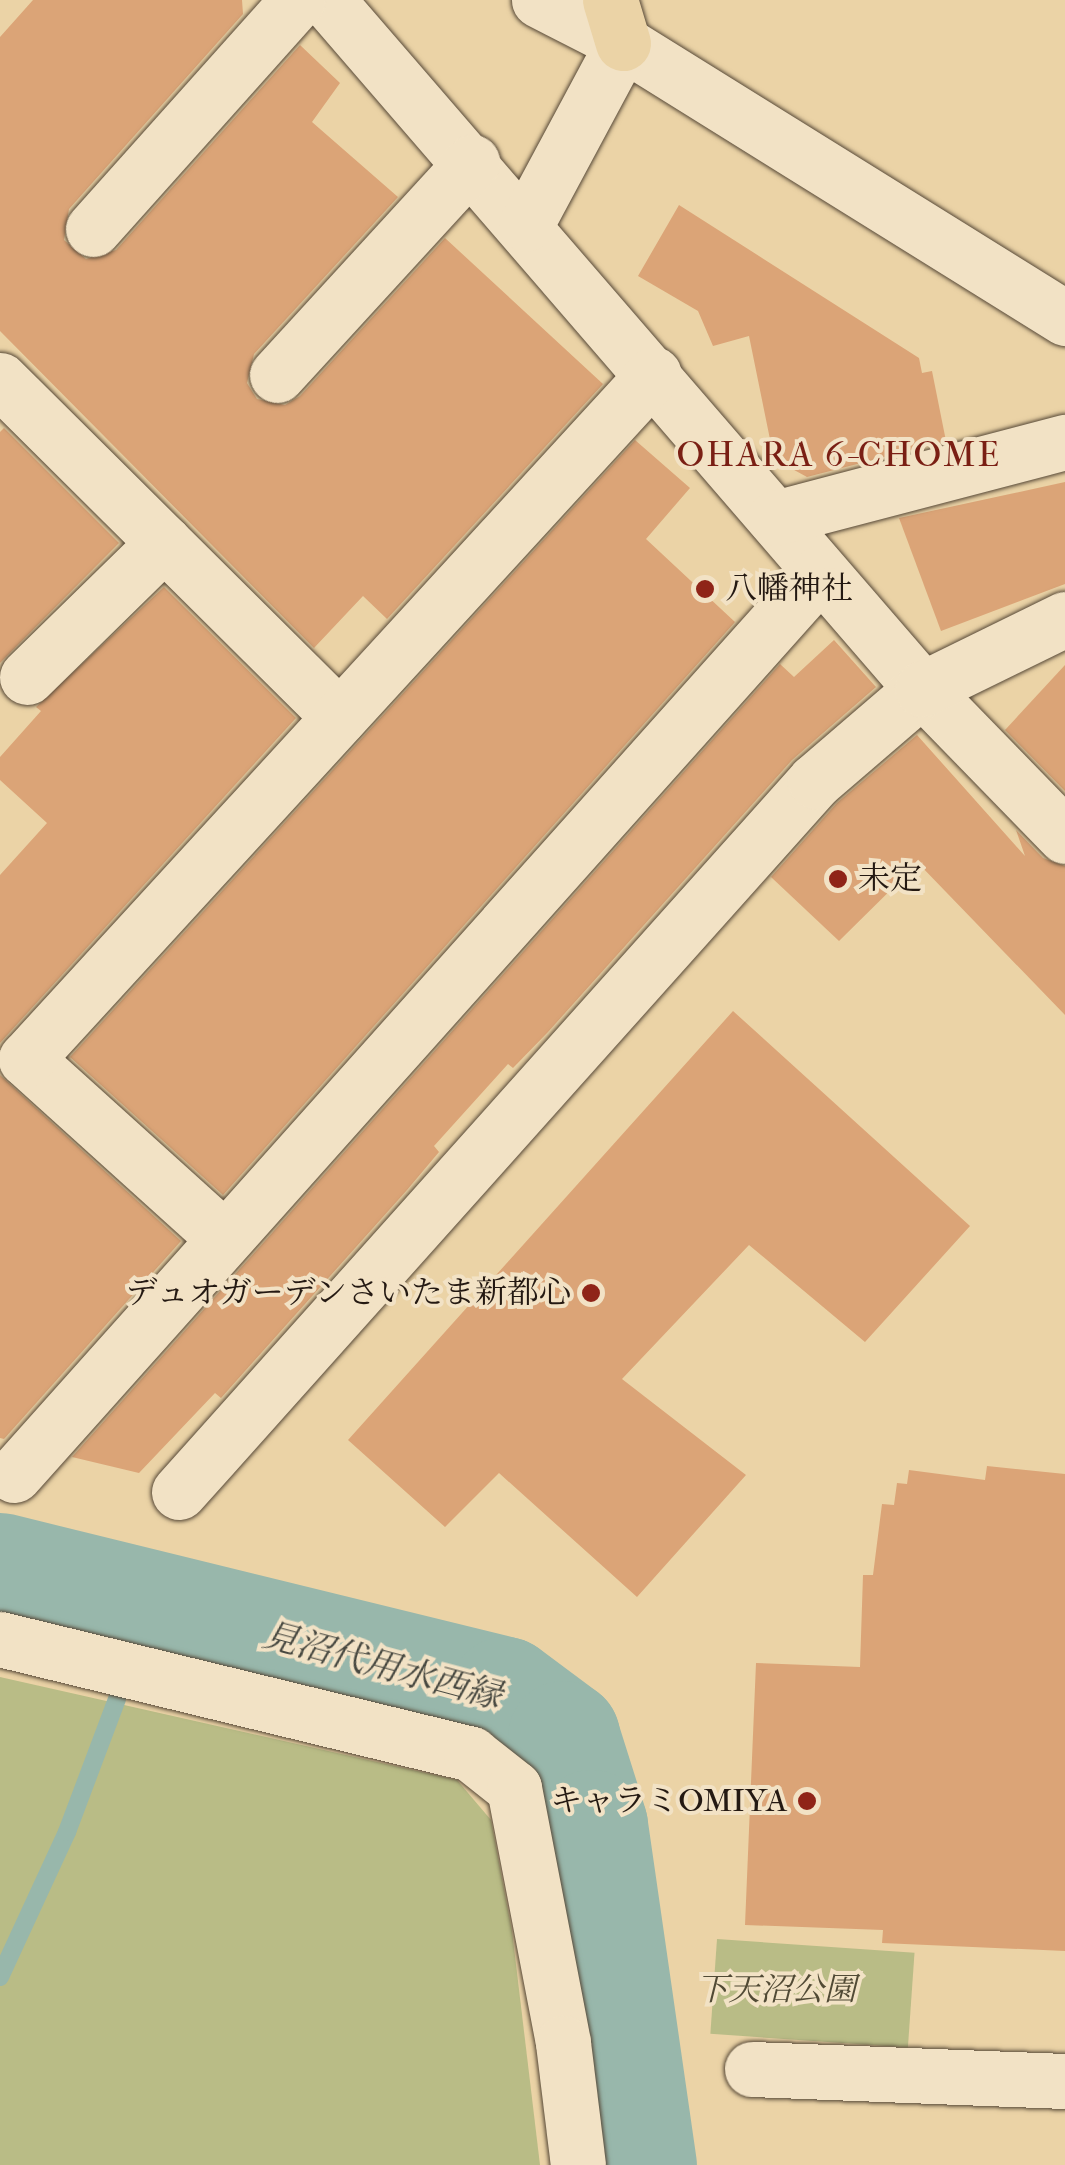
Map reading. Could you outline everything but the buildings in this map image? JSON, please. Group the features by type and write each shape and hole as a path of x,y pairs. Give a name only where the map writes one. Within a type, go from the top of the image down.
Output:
{"street":[{"path":"94,229 298,0"},
{"path":"327,0 526,224 922,689 1065,836"},
{"path":"539,0 617,22 1065,318"},
{"path":"526,224 617,22"},
{"path":"277,375 472,162"},
{"path":"224,1238 13,1075 654,374"},
{"path":"4,391 339,717"},
{"path":"775,518 1065,442"},
{"path":"27,676 164,543"},
{"path":"14,1475 820,572"},
{"path":"179,1492 815,781 922,689 1065,619"},
{"path":"0,1640 471,1754 514,1788 563,2043 578,2165"},
{"path":"752,2069 1065,2081"}],"green space":[{"path":"0,1677 457,1780 491,1820 512,1931 540,2165 0,2165"},
{"name":"下天沼公園","path":"717,1939 915,1953 908,2048 710,2034"}],"waterway":[{"name":"見沼代用水西縁","path":"0,1569 505,1693 564,1737 592,1826 641,2165"},
{"path":"0,1977 67,1832 117,1699"}],"place":[{"name":"八幡神社","path":"705,589"},
{"name":"未定","path":"838,879"},
{"name":"デュオガーデンさいたま新都心","path":"591,1293"},
{"name":"キャラミOMIYA","path":"807,1801"}],"district":[{"name":"OHARA 6-CHOME","path":"839,455"}]}
